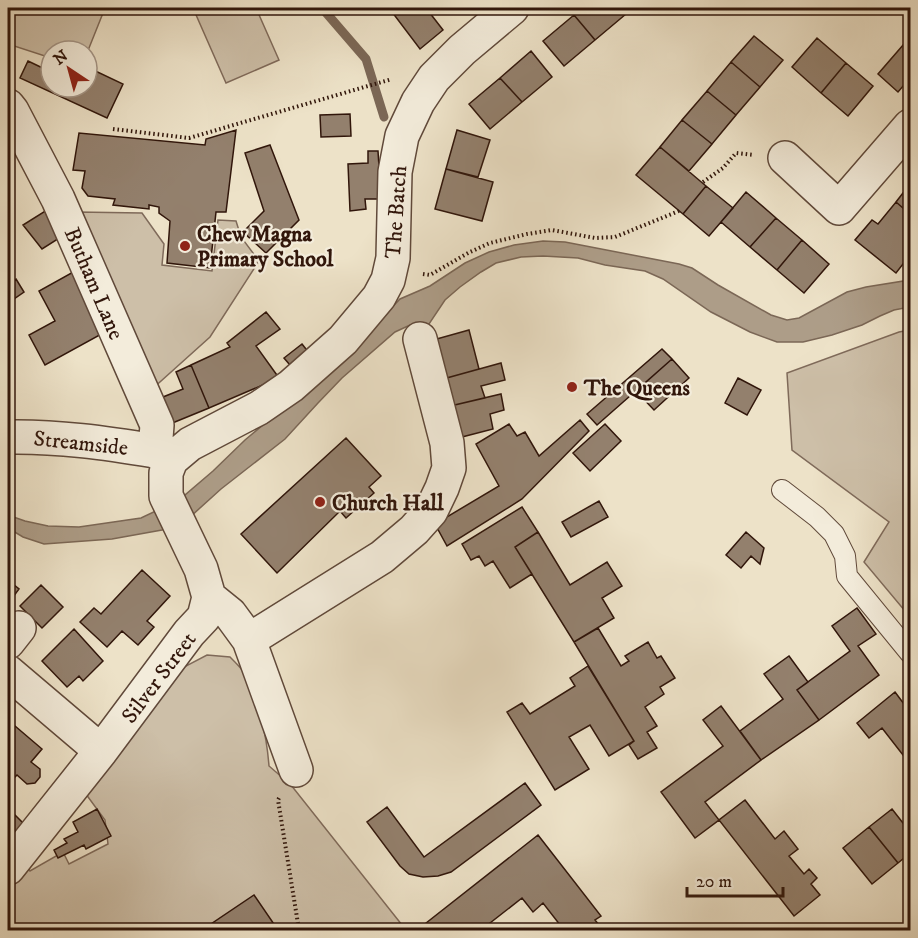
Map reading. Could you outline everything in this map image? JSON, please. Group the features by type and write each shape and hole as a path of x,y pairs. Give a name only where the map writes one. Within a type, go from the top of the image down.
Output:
{"street":[{"name":"The Batch","path":"163,455 190,444 259,408 291,386 343,340 379,297 388,280 393,258 395,172 402,136 418,102 434,78 462,50 512,8"},
{"name":"Butham Lane","path":"8,105 58,199 157,425 163,455"},
{"path":"785,158 839,208 910,126"},
{"path":"249,640 382,557 414,530 431,511 449,468 447,443 420,339"},
{"name":"Streamside","path":"8,436 80,440 163,455"},
{"path":"163,455 166,496 201,569 209,597 230,614 249,640 296,770"},
{"name":"Silver Street","path":"8,868 101,751 189,633 204,617 209,597"},
{"path":"8,672 101,751"}],"lane":[{"path":"782,490 818,517 834,534 845,556 847,576 910,652"}],"path":[{"path":"113,129 189,138 395,79"},
{"path":"703,182 723,168 736,153 785,158"},
{"path":"416,268 424,275 430,275 490,243 552,230 595,238 615,237 679,211"},
{"path":"296,770 278,800 299,930"}],"shaded area":[{"path":"8,8 105,8 93,39 39,39 39,54 8,44"},
{"path":"193,8 256,8 279,60 226,83"},
{"path":"76,212 142,213 164,244 162,265 212,271 218,220 236,221 241,237 259,261 210,337 151,390"},
{"path":"543,241 565,242 692,268 771,315 787,320 799,318 847,292 910,280 910,307 894,310 862,325 832,335 803,342 777,342 750,332 711,312 663,279 645,271 578,258 543,256 521,257 496,263 445,300 427,327 410,325 395,332 342,378 285,439 221,489 190,517 162,530 112,539 44,544 23,537 8,528 8,515 48,526 79,527 141,518 179,500 245,440 346,355 400,299 430,286 465,263 489,252 514,245"},
{"path":"910,330 910,617 864,562 889,522 792,450 787,373"},
{"path":"207,655 230,657 243,671 261,717 269,766 291,785 406,930 8,930 8,881 23,860 30,871 63,852 69,864 108,844 105,820 80,786 184,667"}],"building":[{"path":"389,8 426,8 443,30 420,49"},
{"path":"582,8 621,8 626,14 595,40 574,15"},
{"path":"574,15 595,40 564,66 543,41"},
{"path":"754,36 783,60 760,87 731,62"},
{"path":"910,37 910,78 898,92 878,74"},
{"path":"817,38 846,63 821,93 792,67"},
{"path":"531,51 552,77 522,102 500,78"},
{"path":"28,61 39,66 39,87 20,78"},
{"path":"731,62 760,87 736,115 707,91"},
{"path":"846,63 873,86 848,116 821,93"},
{"path":"99,73 123,84 107,118 66,99 99,99"},
{"path":"500,78 522,102 490,129 469,104"},
{"path":"707,91 736,115 712,144 682,120"},
{"path":"350,114 351,136 321,137 320,115"},
{"path":"682,120 712,144 689,171 660,147"},
{"path":"236,130 226,212 216,212 210,268 167,263 170,221 159,213 159,207 149,205 149,209 113,205 115,199 88,196 82,188 85,171 73,170 79,133 205,145 206,139"},
{"path":"457,130 490,140 478,177 446,169"},
{"path":"270,145 299,220 266,253 243,232 264,211 245,153"},
{"path":"660,147 706,186 683,214 636,175"},
{"path":"368,151 378,151 381,199 365,199 366,209 350,211 348,164 368,163"},
{"path":"446,169 493,182 482,221 435,209"},
{"path":"910,184 910,214 896,202"},
{"path":"706,186 733,208 709,236 683,214"},
{"path":"746,192 776,218 750,247 721,222"},
{"path":"896,202 910,214 910,255 896,273 855,240 872,220 878,224"},
{"path":"50,208 61,237 42,249 23,225"},
{"path":"776,218 802,240 777,270 750,247"},
{"path":"802,240 829,264 804,293 777,270"},
{"path":"75,271 107,331 45,365 29,335 55,321 39,291"},
{"path":"16,279 24,292 8,303 8,285"},
{"path":"266,312 280,329 256,346 279,378 209,408 191,365 230,347 227,343"},
{"path":"469,330 479,369 443,379 433,340"},
{"path":"302,344 313,358 296,372 284,358"},
{"path":"662,349 672,359 597,425 587,414"},
{"path":"672,359 689,378 654,410 636,391"},
{"path":"501,363 505,380 481,386 485,398 450,406 443,379"},
{"path":"191,365 209,408 170,424 158,399 183,389 176,372"},
{"path":"738,378 761,390 747,415 725,403"},
{"path":"501,394 504,410 490,414 493,429 458,438 450,406"},
{"path":"580,420 589,431 522,499 447,546 435,524 499,486 476,444 509,424 517,436 525,432 539,456"},
{"path":"605,424 621,441 590,471 573,453"},
{"name":"Church Hall","path":"346,438 381,476 369,487 374,493 346,518 340,511 277,573 241,534"},
{"path":"599,501 608,517 571,537 562,522"},
{"path":"522,507 538,532 515,547 532,574 510,588 493,561 485,566 479,556 471,560 462,544"},
{"path":"538,532 570,585 607,562 622,586 602,598 614,618 574,642 515,547"},
{"path":"746,532 764,548 760,564 751,556 741,568 726,555"},
{"path":"142,570 170,596 147,621 154,627 138,645 122,631 107,647 80,622 94,608 101,614"},
{"path":"8,580 19,589 8,604"},
{"path":"41,585 63,607 42,628 20,606"},
{"path":"857,608 876,634 858,646 879,675 819,720 797,690 850,651 832,626"},
{"path":"598,628 621,666 629,661 625,656 648,642 657,658 661,656 675,678 660,687 664,694 645,707 657,726 647,732 657,748 638,759 629,745 634,741 574,642"},
{"path":"74,629 103,661 83,681 79,676 67,687 42,661"},
{"path":"789,656 808,682 797,690 819,720 761,760 740,731 783,699 764,674"},
{"path":"588,666 634,741 609,756 590,725 569,737 589,769 555,790 507,712 522,703 530,714 575,686 570,678"},
{"path":"895,692 910,712 910,764 882,728 869,738 857,723"},
{"path":"721,706 761,760 705,802 719,820 695,838 661,792 723,746 703,720"},
{"path":"8,720 42,749 31,762 40,769 40,777 35,783 27,784 8,771"},
{"path":"525,783 541,805 451,872 438,876 423,877 409,874 400,866 367,822 387,807 424,857"},
{"path":"745,800 775,839 784,831 798,849 789,856 804,874 809,869 817,878 811,884 820,895 794,916 719,820"},
{"path":"8,808 28,828 8,849"},
{"path":"97,809 111,836 86,849 84,845 58,858 54,850 67,843 64,839 78,832 73,822"},
{"path":"892,809 910,832 910,853 898,863 869,827"},
{"path":"869,827 898,863 872,884 843,848"},
{"path":"538,835 601,916 595,920 603,930 564,930 543,903 533,912 522,898 481,930 424,930 421,927"},
{"path":"254,895 278,930 202,930"}],"waterway":[{"path":"322,8 366,59 384,117"}],"place":[{"name":"Chew Magna Primary School","path":"185,246"},
{"name":"The Queens","path":"572,387"},
{"name":"Church Hall","path":"320,502"}]}
